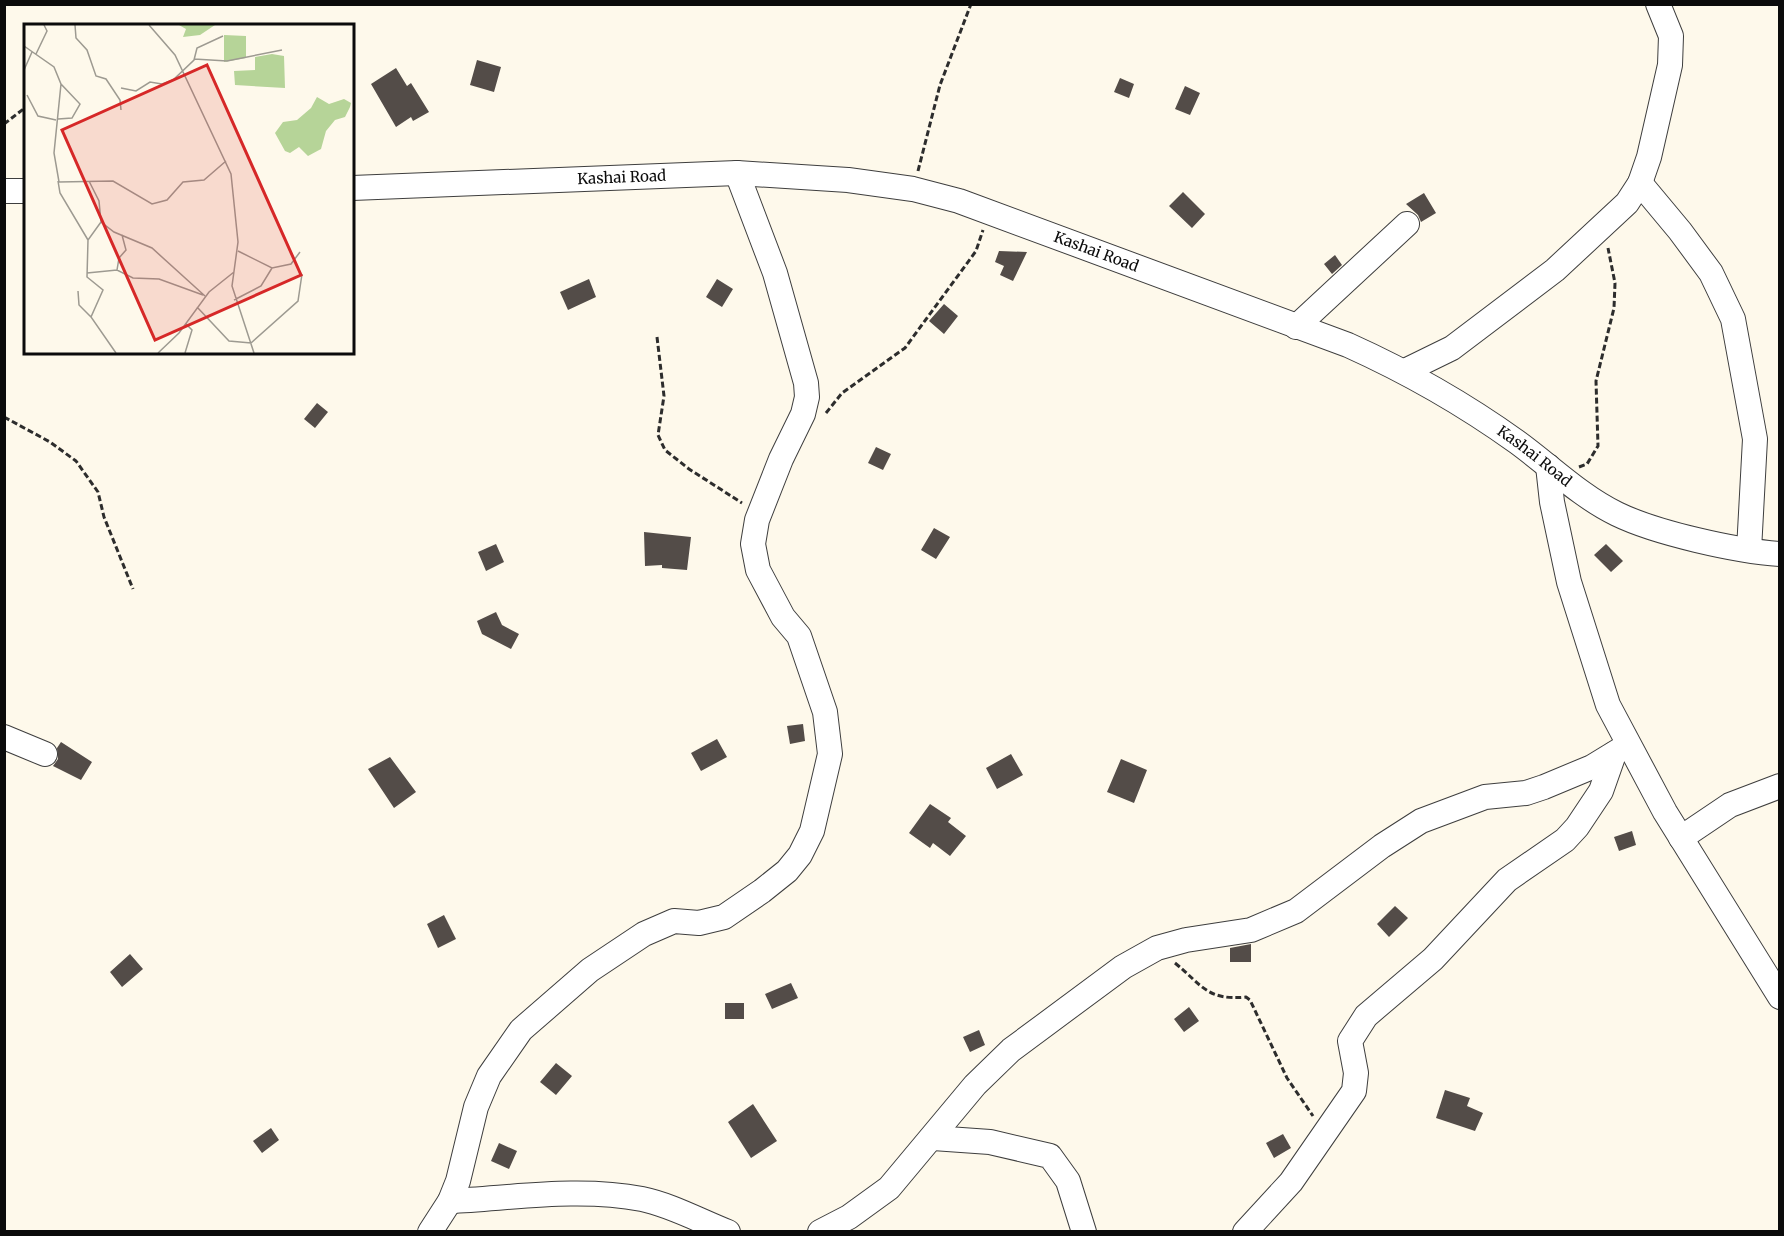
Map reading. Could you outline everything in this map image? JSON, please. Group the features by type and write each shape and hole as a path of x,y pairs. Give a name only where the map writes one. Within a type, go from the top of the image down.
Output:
{"street":[{"path":"1405,370 1452,348 1555,270 1627,203 1640,183 1652,146 1670,65 1671,36 1658,4"},
{"name":"Kashai Road","path":"354,188 737,173 848,180 913,189 988,211 1348,345 1405,370 1471,411 1554,469 1580,492 1615,513 1642,525 1749,550 1779,554"},
{"path":"430,1232 450,1201 458,1181 476,1107 489,1076 520,1030 590,970 644,934 674,921 699,923 724,917 787,871 800,855 812,831 830,754 825,712 799,636 783,617 758,570 753,544 759,513 781,459 803,414 807,397 806,383 775,273 737,173"},
{"path":"1640,183 1711,273 1733,319 1755,439 1749,550"},
{"path":"4,191 24,191"},
{"path":"1296,327 1407,224"},
{"path":"1554,469 1552,502 1569,582 1621,749 1772,966 1779,997"},
{"path":"4,737 45,754"},
{"path":"820,1232 849,1217 889,1188 975,1085 1011,1050 1123,967 1157,948 1186,940 1251,930 1296,911 1390,840 1421,820 1485,797 1526,793 1544,787 1592,767 1621,749"},
{"path":"1245,1232 1291,1182 1354,1091 1356,1073 1350,1041 1366,1016 1433,959 1507,880 1565,840 1577,827 1601,791 1621,749"},
{"path":"1681,838 1730,805 1779,786"},
{"path":"933,1138 990,1142 1050,1156 1071,1186 1079,1222 1084,1232"},
{"path":"450,1201 584,1194 620,1196 645,1200 728,1232"}],"path":[{"path":"913,189 940,85 971,4"},
{"path":"4,124 24,109"},
{"path":"824,415 842,393 905,348 913,339 924,320 976,251 988,211"},
{"path":"1554,469 1587,464 1598,446 1596,381 1614,308 1615,283 1608,253 1606,222"},
{"path":"657,337 664,396 658,435 665,450 688,469 759,513"},
{"path":"4,417 59,447 76,461 98,492 104,517 133,590"},
{"path":"1157,948 1202,989 1227,999 1246,997 1250,1000 1287,1078 1306,1108 1327,1131"}],"building":[{"path":"477,60 501,67 494,92 470,85"},
{"path":"396,68 407,86 411,83 429,112 413,121 411,117 396,127 371,84"},
{"path":"1120,78 1134,84 1129,98 1114,92"},
{"path":"1185,86 1200,93 1190,115 1175,109"},
{"path":"1183,192 1205,214 1192,228 1169,206"},
{"path":"1424,193 1436,213 1421,222 1418,215 1406,204"},
{"path":"999,251 1027,252 1013,281 1000,275 1004,266 995,262"},
{"path":"1335,255 1342,265 1332,274 1324,264"},
{"path":"589,279 596,297 568,310 560,292"},
{"path":"717,279 733,289 722,307 706,297"},
{"path":"944,304 958,316 944,334 929,321"},
{"path":"317,403 328,412 315,428 304,419"},
{"path":"876,447 891,454 883,470 868,463"},
{"path":"934,528 950,537 936,559 921,550"},
{"path":"644,532 691,537 687,570 662,568 662,565 645,566"},
{"path":"496,544 504,562 486,571 478,552"},
{"path":"1606,544 1623,561 1611,572 1594,555"},
{"path":"496,612 502,625 519,634 511,649 482,634 477,621"},
{"path":"803,724 805,741 790,744 787,726"},
{"path":"717,739 727,757 701,771 691,753"},
{"path":"61,742 92,762 81,780 53,766 58,759 57,748"},
{"path":"1011,754 1023,775 997,789 986,768"},
{"path":"390,757 416,792 394,808 368,769"},
{"path":"1121,759 1147,770 1134,803 1107,792"},
{"path":"930,804 951,818 948,822 966,836 950,856 933,843 930,848 909,833"},
{"path":"1632,831 1636,845 1619,851 1614,837"},
{"path":"1395,906 1408,918 1389,937 1377,924"},
{"path":"444,915 456,939 438,948 427,924"},
{"path":"1251,944 1251,962 1230,962 1230,948"},
{"path":"130,954 143,969 122,987 110,972"},
{"path":"791,983 798,998 772,1009 765,994"},
{"path":"725,1003 744,1003 744,1019 725,1019"},
{"path":"1189,1007 1199,1021 1184,1032 1174,1019"},
{"path":"979,1030 985,1045 970,1052 963,1037"},
{"path":"556,1063 572,1076 556,1095 540,1082"},
{"path":"1445,1090 1470,1098 1467,1106 1483,1113 1475,1131 1436,1118"},
{"path":"753,1104 777,1141 751,1158 728,1122"},
{"path":"271,1128 279,1140 262,1153 253,1141"},
{"path":"1283,1134 1291,1148 1274,1158 1266,1143"},
{"path":"499,1143 517,1151 509,1169 491,1161"}]}
